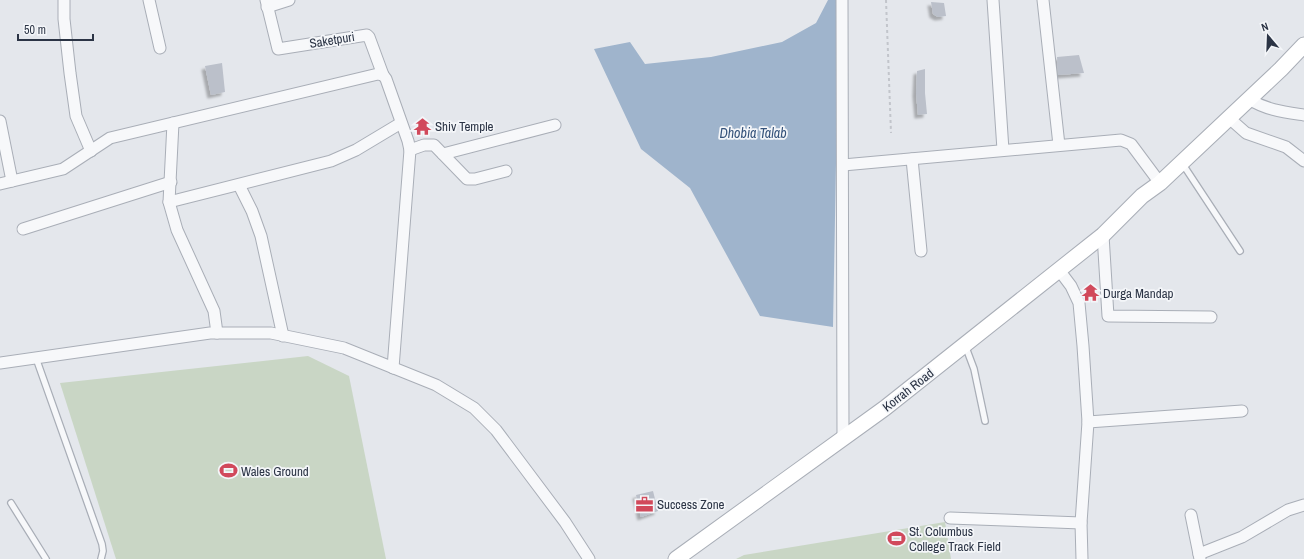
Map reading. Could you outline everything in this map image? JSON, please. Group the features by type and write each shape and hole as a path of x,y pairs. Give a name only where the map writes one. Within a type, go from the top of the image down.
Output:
{"main road":[{"name":"Korrah Road","path":"676,559 885,408 1103,235 1142,196 1160,183 1281,69 1304,45"}],"street":[{"path":"64,0 64,19 76,116 91,150"},
{"path":"149,0 160,48"},
{"path":"267,3 289,0"},
{"path":"842,0 843,439"},
{"path":"993,0 1003,150"},
{"path":"1043,0 1059,145"},
{"name":"Saketpuri","path":"267,3 278,49 367,35 383,75"},
{"path":"0,184 63,169 110,138 378,74 383,75 386,79 410,150 393,368"},
{"path":"1249,99 1270,109 1304,115"},
{"path":"1229,118 1246,133 1286,147 1304,161"},
{"path":"0,120 12,181"},
{"path":"173,123 169,202 177,230 214,311 217,333"},
{"path":"169,202 314,166 344,156 401,123"},
{"path":"443,154 555,125"},
{"path":"843,165 1121,140 1131,144 1160,183"},
{"path":"410,150 431,144 437,148 467,179 474,180 506,171"},
{"path":"912,159 921,251"},
{"path":"23,229 171,182"},
{"path":"239,184 255,217 261,236 283,336"},
{"path":"1103,235 1108,316 1211,317"},
{"path":"1060,270 1071,286 1079,303 1088,422 1081,523 1082,559"},
{"path":"0,363 210,333 271,333 344,348 436,385 474,408 496,430 565,522 589,559"},
{"path":"1088,422 1242,411"},
{"path":"1191,515 1200,557 1242,537 1288,510 1304,505"},
{"path":"950,518 1081,523"}],"lane":[{"path":"1181,163 1240,251"},
{"path":"965,345 974,369 985,421"},
{"path":"36,358 102,544 102,559"},
{"path":"11,503 46,559"}],"path":[{"path":"886,0 891,133"}],"green space":[{"name":"Wales Ground","path":"308,356 349,376 386,559 116,559 60,383"},
{"name":"St. Columbus College Track Field","path":"945,522 951,559 736,559 744,555"}],"water":[{"name":"Dhobia Talab","path":"828,0 839,0 833,327 760,316 690,188 641,149 594,49 630,42 645,64 711,57 782,42 816,23"}],"building":[{"path":"931,2 944,3 946,16 938,17 933,14"},
{"path":"1079,55 1084,73 1058,75 1057,57"},
{"path":"222,63 225,92 211,95 205,66"},
{"path":"925,69 927,114 918,115 916,93 917,71"},
{"path":"653,491 658,511 641,517 636,495"}],"place":[{"name":"Shiv Temple","path":"422,126"},
{"name":"Durga Mandap","path":"1090,293"},
{"name":"Wales Ground","path":"228,471"},
{"name":"Success Zone","path":"644,504"},
{"name":"St. Columbus College Track Field","path":"896,538"}]}
